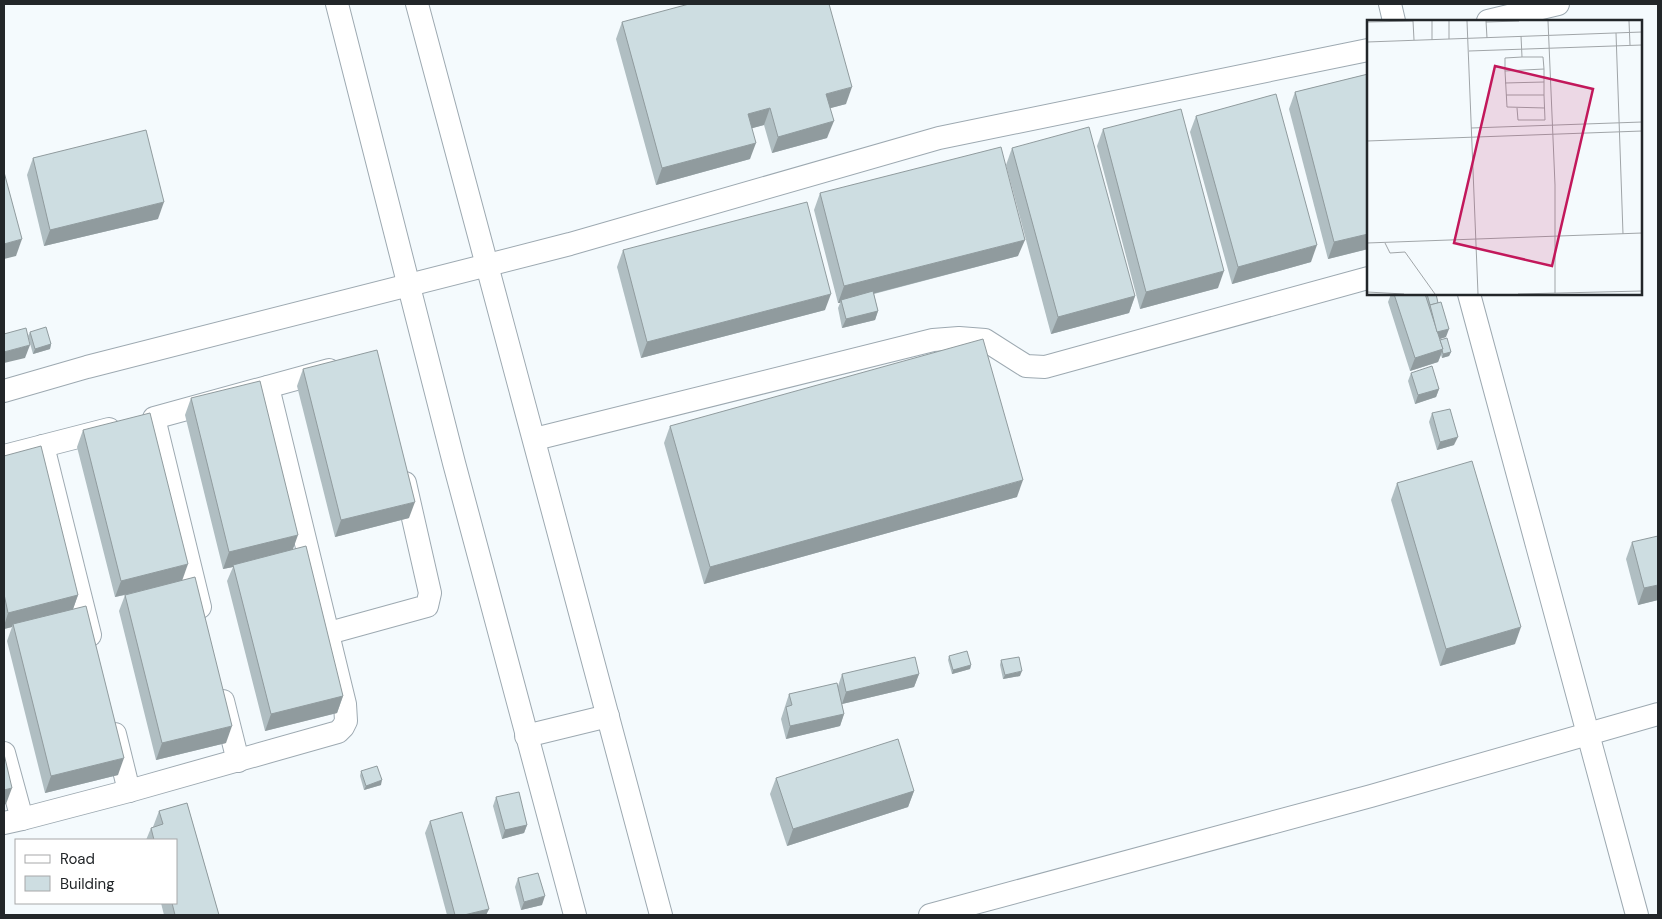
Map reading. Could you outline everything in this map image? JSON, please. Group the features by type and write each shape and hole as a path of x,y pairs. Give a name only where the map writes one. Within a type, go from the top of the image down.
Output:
{"street":[{"path":"337,4 526,736 575,915"},
{"path":"417,4 661,915"},
{"path":"1390,4 1394,20"},
{"path":"1492,20 1558,4"},
{"path":"4,391 87,366 486,266 939,138 1367,50"},
{"path":"535,439 932,340 959,338 985,340 1026,366 1044,367 1367,278"},
{"path":"1469,295 1637,915"},
{"path":"4,456 139,422 352,363"},
{"path":"4,753 13,821 238,761 338,732 343,728 346,721 345,704 268,387"},
{"path":"139,422 205,628"},
{"path":"43,446 96,657"},
{"path":"329,633 427,606 430,593 400,458"},
{"path":"219,685 238,761"},
{"path":"110,714 130,791"},
{"path":"930,915 1658,714"},
{"path":"526,736 608,716"}],"building":[{"path":"689,4 829,4 852,87 826,94 834,121 778,137 770,108 748,114 756,143 662,168 622,22"},
{"path":"1367,74 1367,234 1334,242 1295,92"},
{"path":"1276,94 1317,245 1238,267 1196,116"},
{"path":"1181,109 1224,271 1146,292 1103,129"},
{"path":"1089,127 1135,296 1058,317 1012,148"},
{"path":"146,130 164,202 50,230 33,158"},
{"path":"1001,147 1025,240 844,286 820,193"},
{"path":"4,172 22,239 4,244"},
{"path":"807,202 831,294 647,342 623,250"},
{"path":"873,291 878,311 846,319 841,300"},
{"path":"1394,295 1425,295 1443,349 1415,358"},
{"path":"1427,295 1436,295 1438,303 1430,305"},
{"path":"1441,302 1449,329 1437,332 1430,305"},
{"path":"46,327 51,344 35,349 30,332"},
{"path":"26,328 30,345 4,352 4,334"},
{"path":"1447,338 1451,352 1443,354 1440,340"},
{"path":"983,339 1023,480 710,567 670,426"},
{"path":"377,350 415,502 341,520 303,369"},
{"path":"1432,366 1439,389 1418,395 1411,373"},
{"path":"260,381 298,535 229,552 191,398"},
{"path":"1450,409 1458,437 1440,442 1432,413"},
{"path":"150,413 188,564 121,581 83,430"},
{"path":"41,446 78,595 8,613 4,594 4,456"},
{"path":"1472,461 1521,627 1446,649 1397,483"},
{"path":"1658,536 1658,585 1644,588 1632,542"},
{"path":"306,546 343,696 271,714 233,565"},
{"path":"195,577 232,726 162,743 125,595"},
{"path":"86,606 124,758 51,776 13,624"},
{"path":"967,651 971,665 953,670 949,656"},
{"path":"915,657 919,674 846,692 842,674"},
{"path":"1019,657 1022,671 1005,675 1001,660"},
{"path":"837,683 844,714 790,726 786,707 792,705 789,694"},
{"path":"898,739 914,791 793,829 776,778"},
{"path":"4,754 12,788 4,790"},
{"path":"377,766 382,780 366,786 361,771"},
{"path":"519,792 527,825 505,830 496,797"},
{"path":"187,803 219,915 175,915 172,904 178,904 178,839 154,839 151,828 163,824 159,811"},
{"path":"462,812 489,909 464,915 455,915 430,821"},
{"path":"538,873 545,896 524,902 518,878"}]}
